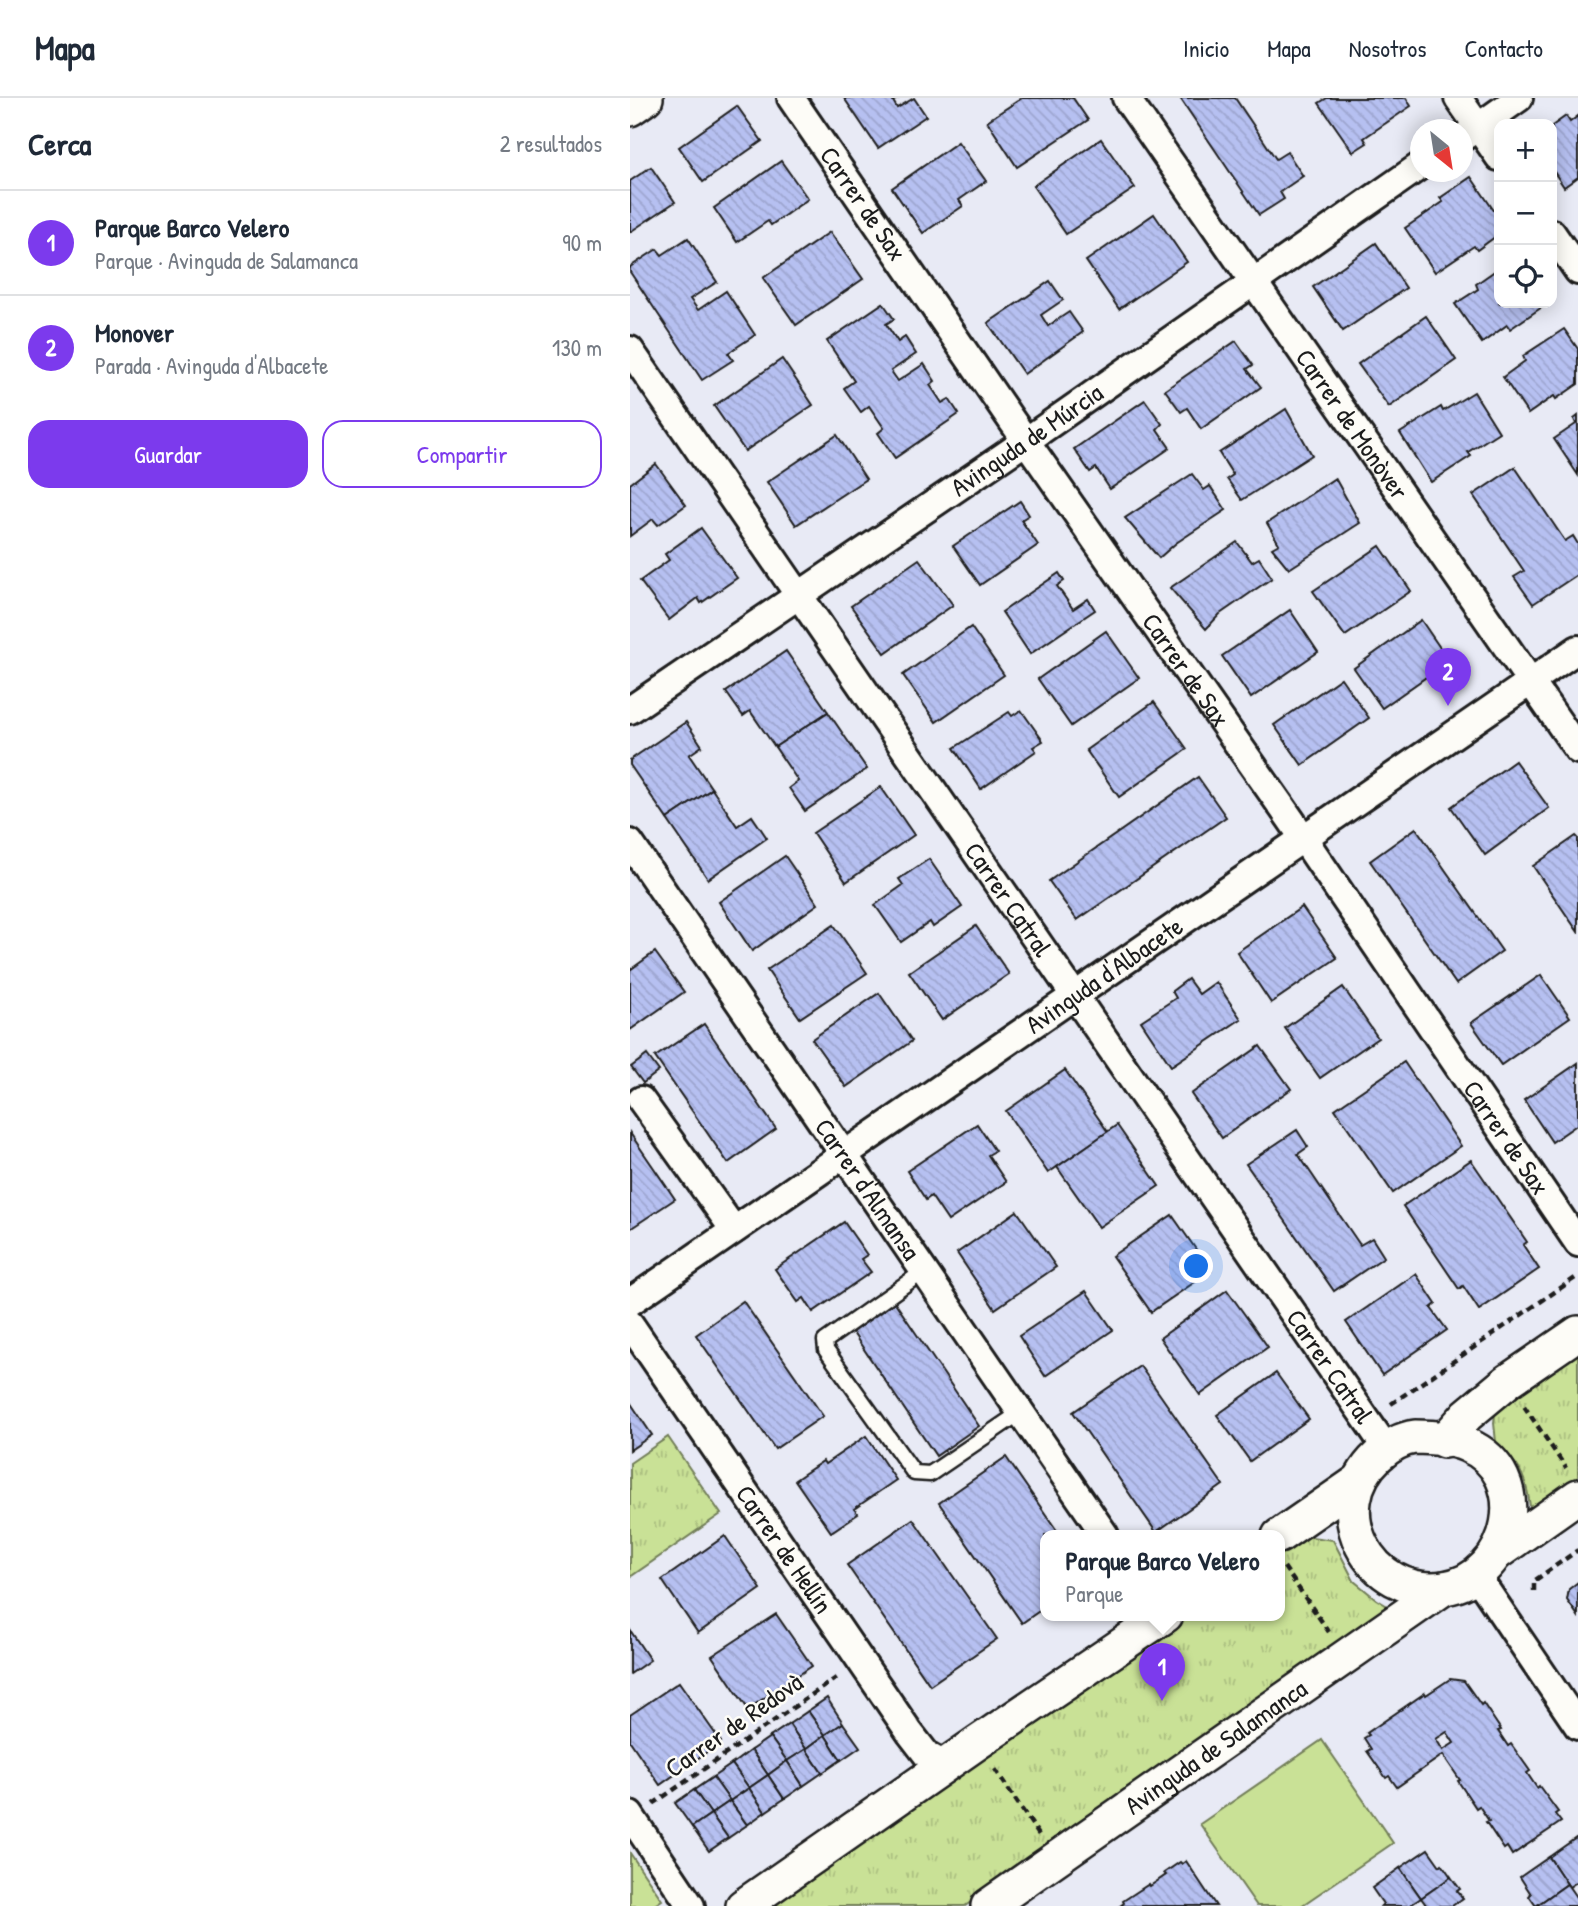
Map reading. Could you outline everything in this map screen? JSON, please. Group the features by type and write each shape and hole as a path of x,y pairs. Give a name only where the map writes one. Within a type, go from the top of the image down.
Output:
{"street":[{"path":"630,109 646,98"},
{"name":"Carrer de Sax","path":"791,98 1303,838 1578,1243"},
{"name":"Carrer de Monòver","path":"1126,98 1578,750"},
{"path":"1458,98 1465,119"},
{"path":"1473,130 1519,98"},
{"path":"1473,135 1494,153"},
{"name":"Avinguda de Múrcia","path":"630,710 1026,441 1410,173"},
{"path":"1557,240 1578,271"},
{"name":"Carrer Catral","path":"630,350 1386,1448"},
{"name":"Avinguda d'Albacete","path":"630,1302 1578,649"},
{"name":"Carrer d'Almansa","path":"630,843 1102,1530"},
{"path":"641,1100 734,1230"},
{"name":"Carrer de Hellín","path":"630,1324 910,1733 927,1755 945,1765"},
{"path":"1444,1441 1467,1415 1508,1381 1578,1333"},
{"path":"1486,1564 1506,1533 1509,1511 1506,1490 1497,1470 1485,1457 1469,1446 1429,1437 1415,1437 1386,1448 1370,1463 1360,1480 1354,1500 1354,1521 1359,1541 1370,1559 1384,1574 1403,1584 1423,1589 1461,1584 1486,1564 1574,1486"},
{"path":"1285,1532 1360,1480"},
{"path":"1486,1564 1578,1726"},
{"name":"Avinguda de Salamanca","path":"988,1906 1444,1588"},
{"path":"743,1906 1153,1621"},
{"path":"640,1811 691,1906"}],"lane":[{"path":"924,1271 825,1341 826,1350 914,1474 930,1474 1021,1412"}],"path":[{"path":"1367,1421 1578,1276"},
{"path":"1481,1342 1574,1486"},
{"path":"1534,1591 1534,1581 1578,1549"},
{"path":"1285,1570 1346,1657"},
{"name":"Carrer de Redovà","path":"640,1811 840,1675"},
{"path":"977,1743 1055,1859"}],"green space":[{"path":"1578,1347 1578,1484 1531,1516 1522,1475 1496,1442 1496,1403"},
{"path":"668,1437 721,1514 630,1577 630,1463"},
{"path":"1304,1536 1333,1540 1354,1581 1394,1610 965,1906 765,1906 1178,1621 1285,1621 1285,1548"},
{"path":"1322,1740 1393,1843 1301,1906 1257,1906 1200,1824"},
{"path":"630,1853 662,1900 653,1906 630,1906"}],"building":[{"path":"844,98 899,98 893,101 897,108 914,98 926,116 878,148"},
{"path":"1022,98 1073,98 1088,120 1017,167 987,121"},
{"path":"1180,98 1235,98 1276,159 1287,152 1303,176 1280,192 1284,199 1259,215"},
{"path":"1327,98 1406,98 1411,106 1364,138 1367,143 1353,152 1319,103"},
{"path":"737,106 762,141 703,182 679,147"},
{"path":"1566,116 1570,122 1578,116 1578,177 1564,187 1557,176 1557,122"},
{"path":"1101,139 1135,188 1066,234 1033,186"},
{"path":"958,142 986,181 959,200 963,206 923,233 892,188"},
{"path":"781,161 808,199 771,225 768,221 737,242 714,208"},
{"path":"651,167 675,202 630,232 630,181"},
{"path":"1473,180 1494,211 1494,238 1477,250 1474,246 1435,272 1405,228 1443,202 1440,198 1464,182"},
{"path":"1154,214 1187,262 1119,309 1086,261"},
{"path":"830,232 863,279 796,325 763,278"},
{"path":"688,238 717,282 690,299 698,310 726,291 755,335 728,353 733,360 702,380 630,272 630,267 657,249 662,255"},
{"path":"1376,243 1406,288 1343,331 1313,287"},
{"path":"1494,271 1494,308 1541,308 1510,329 1507,325 1482,343 1455,304 1478,289 1476,284"},
{"path":"1050,281 1063,300 1041,315 1048,326 1069,312 1083,332 1024,374 988,323"},
{"path":"883,303 894,319 886,324 898,342 905,337 916,354 891,371 898,381 924,364 935,381 930,385 942,403 949,399 959,414 895,458 878,433 884,428 869,406 861,412 844,388 854,381 827,341"},
{"path":"1426,316 1456,360 1389,407 1358,364"},
{"path":"1564,329 1578,349 1578,384 1528,414 1503,377 1525,361 1523,356"},
{"path":"1236,341 1253,365 1247,369 1261,387 1201,429 1187,408 1181,412 1165,390"},
{"path":"782,359 813,405 745,451 714,406"},
{"path":"1474,392 1499,432 1468,452 1471,456 1431,482 1400,433 1441,407 1443,411"},
{"path":"1145,400 1162,424 1157,429 1170,448 1110,489 1096,468 1090,472 1074,449"},
{"path":"1286,409 1312,455 1242,500 1227,479 1233,475 1219,453"},
{"path":"1578,416 1578,475 1554,439 1576,424 1574,419"},
{"path":"837,435 866,479 796,525 767,482"},
{"path":"656,464 686,505 658,525 653,519 630,536 630,484"},
{"path":"1515,467 1565,541 1573,536 1578,544 1578,574 1533,604 1514,577 1524,571 1473,495"},
{"path":"1192,474 1204,490 1210,486 1226,510 1176,543 1159,558 1125,518"},
{"path":"1335,478 1360,523 1289,569 1272,548 1279,544 1267,523"},
{"path":"1020,501 1029,515 1021,520 1038,545 980,585 953,546"},
{"path":"701,528 737,578 701,603 698,598 669,620 640,581 669,560 665,554"},
{"path":"1237,542 1252,562 1259,558 1272,578 1220,614 1206,629 1170,588"},
{"path":"1380,546 1411,591 1345,636 1313,591"},
{"path":"919,559 953,605 885,653 851,606"},
{"path":"1059,573 1064,581 1057,586 1073,609 1088,599 1095,610 1030,654 1002,612"},
{"path":"1290,610 1318,652 1251,698 1222,656"},
{"path":"1421,620 1449,661 1382,708 1354,668"},
{"path":"971,627 1004,675 936,722 903,675"},
{"path":"1106,631 1139,678 1071,726 1038,679"},
{"path":"786,651 828,712 775,747 750,711 743,716 726,692"},
{"path":"1341,678 1369,718 1302,765 1274,725"},
{"path":"1154,702 1187,749 1119,797 1086,750"},
{"path":"1021,710 1043,741 1033,747 1036,751 981,789 954,748 1009,712 1012,716"},
{"path":"828,712 867,769 805,811 789,788 798,781 775,747"},
{"path":"686,722 702,746 689,755 712,789 667,819 630,765 630,760"},
{"path":"1515,761 1549,808 1485,855 1451,807"},
{"path":"1198,777 1226,817 1077,920 1049,881"},
{"path":"881,787 914,835 846,882 813,833"},
{"path":"712,789 737,826 752,816 767,838 708,879 667,819"},
{"path":"1416,828 1502,951 1456,984 1370,861"},
{"path":"1576,836 1578,838 1578,932 1533,866"},
{"path":"785,856 818,904 752,951 719,902"},
{"path":"929,859 962,907 933,927 930,922 901,942 875,905 903,885 899,879"},
{"path":"1302,907 1337,958 1271,1003 1237,952"},
{"path":"834,925 867,973 800,1018 767,970"},
{"path":"976,926 1009,974 942,1020 909,972"},
{"path":"655,952 684,992 630,1030 630,970"},
{"path":"1541,975 1570,1017 1501,1065 1471,1023"},
{"path":"1188,979 1199,994 1216,982 1241,1019 1171,1066 1141,1021 1176,998 1172,991"},
{"path":"1343,987 1378,1038 1320,1078 1285,1028"},
{"path":"879,993 912,1041 846,1087 812,1039"},
{"path":"704,1024 776,1129 728,1163 655,1057"},
{"path":"1260,1046 1291,1089 1222,1138 1191,1094"},
{"path":"647,1055 659,1071 643,1083 631,1067"},
{"path":"1404,1062 1461,1146 1393,1193 1335,1109"},
{"path":"1578,1063 1578,1124 1552,1142 1524,1100"},
{"path":"1065,1070 1108,1132 1048,1173 1006,1111"},
{"path":"977,1124 995,1151 988,1155 1006,1182 948,1221 931,1196 926,1200 907,1171"},
{"path":"1117,1125 1159,1186 1099,1227 1057,1167"},
{"path":"1297,1130 1308,1147 1298,1154 1360,1245 1372,1238 1384,1257 1334,1291 1246,1164"},
{"path":"630,1133 675,1199 630,1229"},
{"path":"1471,1160 1527,1242 1523,1245 1539,1269 1479,1310 1463,1286 1459,1289 1403,1206"},
{"path":"1017,1211 1056,1267 995,1309 957,1253"},
{"path":"1172,1215 1211,1271 1151,1312 1112,1256"},
{"path":"844,1222 867,1255 861,1259 871,1272 813,1312 804,1298 798,1302 775,1269"},
{"path":"1416,1274 1436,1304 1431,1308 1447,1330 1382,1375 1346,1322"},
{"path":"1227,1290 1268,1347 1200,1395 1160,1338"},
{"path":"1086,1291 1113,1330 1045,1376 1019,1336"},
{"path":"743,1301 823,1416 775,1449 696,1335"},
{"path":"894,1301 979,1426 936,1456 851,1330"},
{"path":"1140,1366 1223,1485 1159,1530 1155,1530 1073,1412"},
{"path":"1276,1373 1309,1419 1250,1461 1217,1415"},
{"path":"630,1402 652,1435 630,1450"},
{"path":"866,1436 896,1480 854,1509 858,1514 831,1532 795,1480 823,1461 825,1464"},
{"path":"1006,1457 1057,1530 1040,1530 1040,1610 1022,1623 939,1503"},
{"path":"913,1519 997,1639 930,1685 847,1565"},
{"path":"725,1536 761,1589 698,1633 662,1580"},
{"path":"1578,1582 1578,1616 1567,1600 1569,1589"},
{"path":"776,1614 812,1666 748,1709 712,1656"},
{"path":"630,1630 650,1660 630,1674"},
{"path":"1450,1679 1464,1681 1481,1705 1483,1703 1508,1746 1511,1744 1530,1771 1527,1773 1558,1812 1555,1814 1561,1822 1512,1855 1507,1847 1504,1849 1486,1822 1489,1821 1479,1806 1476,1808 1443,1755 1397,1787 1389,1776 1386,1778 1367,1751 1371,1749 1364,1738 1369,1735 1367,1733 1425,1693 1426,1695","holes":["1447,1732 1454,1743 1443,1750 1436,1739"]},
{"path":"679,1682 721,1742 660,1785 630,1741 630,1715"},
{"path":"827,1698 843,1723 825,1735 808,1711"},
{"path":"808,1711 825,1735 806,1749 789,1724"},
{"path":"843,1723 860,1747 841,1760 825,1735"},
{"path":"789,1724 806,1749 787,1761 770,1737"},
{"path":"825,1735 841,1760 822,1773 806,1749"},
{"path":"770,1737 787,1761 768,1775 751,1750"},
{"path":"806,1749 822,1773 803,1786 787,1761"},
{"path":"751,1750 768,1775 749,1788 732,1764"},
{"path":"787,1761 803,1786 784,1799 768,1775"},
{"path":"732,1764 749,1788 730,1801 713,1777"},
{"path":"768,1775 784,1799 765,1812 749,1788"},
{"path":"713,1777 730,1801 711,1814 694,1790"},
{"path":"749,1788 765,1812 747,1825 730,1801"},
{"path":"694,1790 711,1814 692,1827 675,1803"},
{"path":"730,1801 747,1825 728,1838 711,1814"},
{"path":"711,1814 728,1838 709,1851 692,1827"},
{"path":"1576,1838 1578,1881 1569,1887 1549,1857"},
{"path":"1428,1849 1451,1877 1421,1898 1400,1868"},
{"path":"1549,1857 1567,1884 1536,1906 1520,1877"},
{"path":"1186,1861 1216,1906 1120,1906 1123,1901 1149,1884 1150,1886 1180,1862 1182,1864"},
{"path":"1400,1868 1421,1898 1409,1906 1381,1906 1383,1904 1372,1888"},
{"path":"1451,1877 1463,1898 1452,1906 1427,1906 1421,1898"},
{"path":"1567,1884 1578,1900 1578,1906 1536,1906"}],"place":[{"name":"Monover","path":"1448,706"},
{"name":"Parque Barco Velero","path":"1162,1701"}]}
